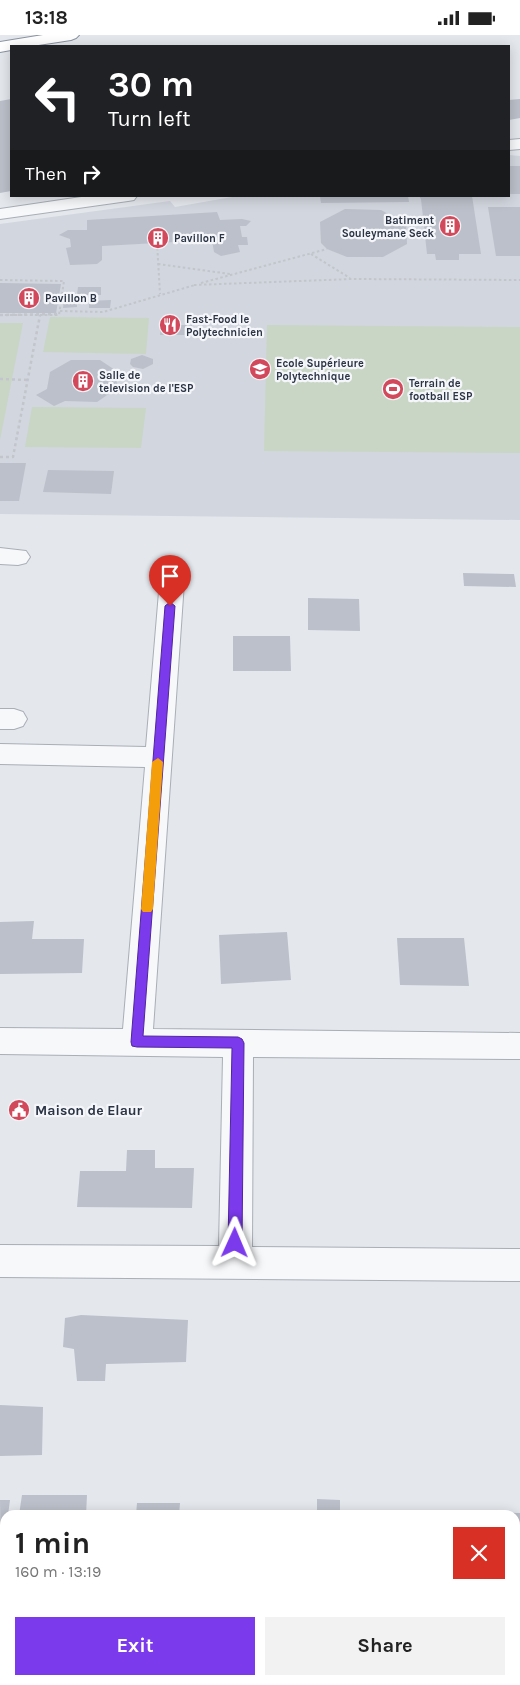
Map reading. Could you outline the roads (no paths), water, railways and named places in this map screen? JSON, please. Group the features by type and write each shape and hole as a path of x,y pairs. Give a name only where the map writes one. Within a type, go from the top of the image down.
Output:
{"highway":[{"path":"12,45 72,35"}],"street":[{"path":"0,213 120,197"},
{"path":"137,1042 173,568"},
{"path":"0,754 158,757"},
{"path":"0,1041 520,1046"},
{"path":"235,1263 238,1043"},
{"path":"0,1261 520,1265"}],"place":[{"name":"Batiment Souleymane Seck","path":"450,226"},
{"name":"Pavillon F","path":"158,238"},
{"name":"Pavillon B","path":"29,298"},
{"name":"Fast-Food le Polytechnicien","path":"170,325"},
{"name":"Ecole Supérieure Polytechnique","path":"260,369"},
{"name":"Salle de television de l'ESP","path":"83,381"},
{"name":"Terrain de football ESP","path":"393,389"},
{"name":"Maison de Elaur","path":"19,1110"}]}
